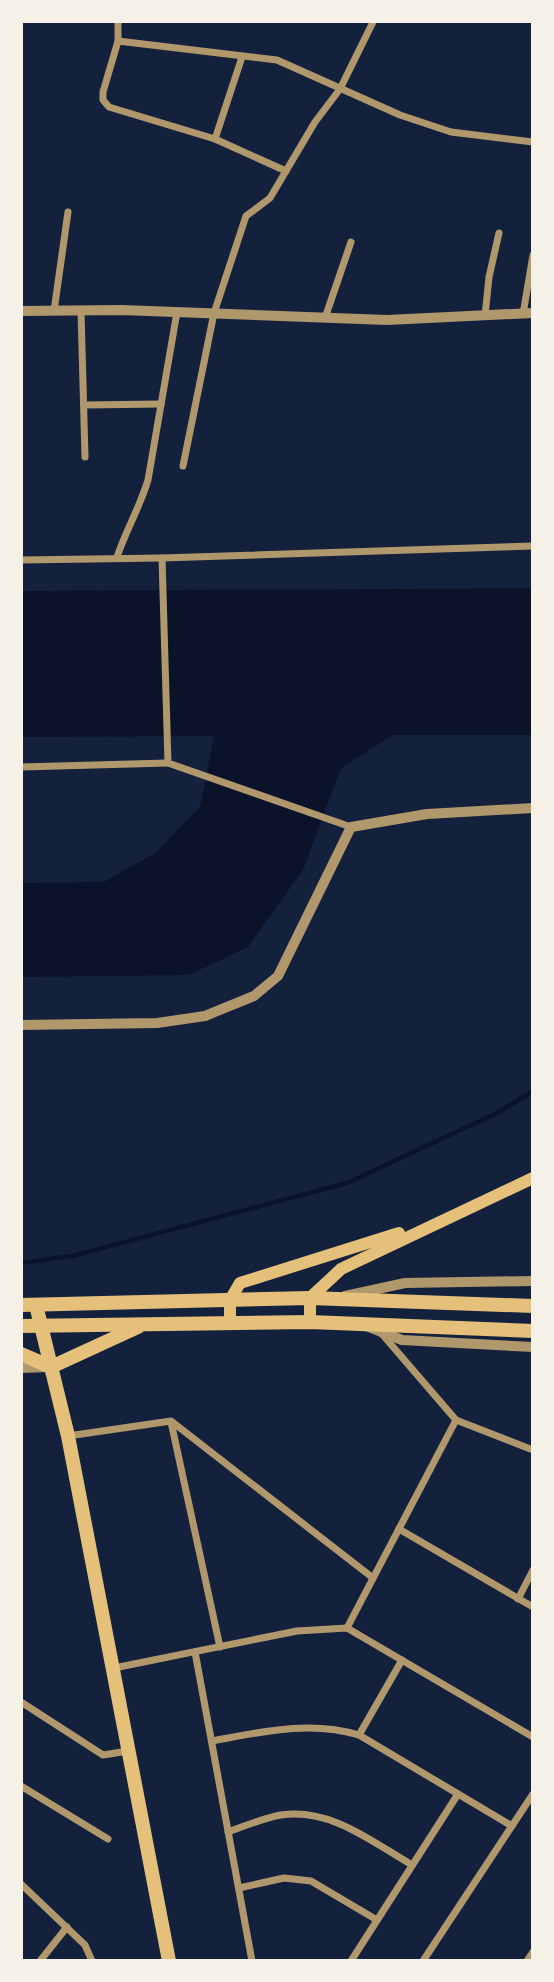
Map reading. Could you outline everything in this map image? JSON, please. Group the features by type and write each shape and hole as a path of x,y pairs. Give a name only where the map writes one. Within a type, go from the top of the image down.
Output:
{"highway":[{"path":"169,1961 68,1436 41,1326 29,1305 339,1298 533,1306"},
{"path":"21,1326 310,1322 533,1331"},
{"path":"21,1354 51,1367 146,1323"}],"main road":[{"path":"310,1322 310,1298 341,1269 430,1224 533,1178"},
{"path":"230,1323 230,1300 240,1283 325,1254 430,1224"}],"street":[{"path":"118,21 118,41 103,92 105,103 109,107 215,139 286,171"},
{"path":"183,466 214,313 246,216 266,204 315,122 340,89 373,21"},
{"path":"118,41 288,63 340,89 451,132 533,142"},
{"path":"215,139 242,57"},
{"path":"54,311 68,212"},
{"path":"485,316 499,233"},
{"path":"325,318 351,242"},
{"path":"21,311 177,312 387,320 528,313 533,255"},
{"path":"81,310 85,457"},
{"path":"117,557 126,531 141,505 148,480 177,312"},
{"path":"84,405 161,404"},
{"path":"21,560 533,546"},
{"path":"162,558 165,741 168,763"},
{"path":"21,766 168,763 190,768 333,823 351,827 427,814 533,808"},
{"path":"21,1025 157,1023 205,1016 254,996 278,976 284,966 351,827"},
{"path":"339,1298 405,1283 533,1281"},
{"path":"361,1324 382,1334 437,1344 533,1347"},
{"path":"382,1334 456,1420 533,1450"},
{"path":"21,1368 51,1367"},
{"path":"347,1628 456,1420"},
{"path":"171,1421 220,1647"},
{"path":"68,1436 171,1421 373,1578"},
{"path":"399,1529 533,1607"},
{"path":"518,1599 533,1570"},
{"path":"114,1668 297,1631 347,1628 533,1737"},
{"path":"195,1652 252,1961"},
{"path":"359,1735 402,1661"},
{"path":"21,1702 103,1755 128,1751"},
{"path":"212,1741 286,1728 338,1729 359,1735 512,1826"},
{"path":"21,1800 24,1788 108,1839"},
{"path":"351,1961 458,1794"},
{"path":"423,1961 533,1794"},
{"path":"228,1832 279,1815 310,1814 342,1823 412,1865"},
{"path":"239,1888 284,1878 311,1881 377,1920"},
{"path":"21,1884 85,1945 92,1961"},
{"path":"40,1961 67,1927"},
{"path":"527,1961 533,1952"}],"water":[{"path":"533,588 533,735 393,735 341,768 303,870 248,947 189,975 21,977 21,883 104,882 155,853 200,807 214,736 21,737 21,591"}],"waterway":[{"path":"21,1263 72,1256 347,1183 497,1113 533,1091"}]}
